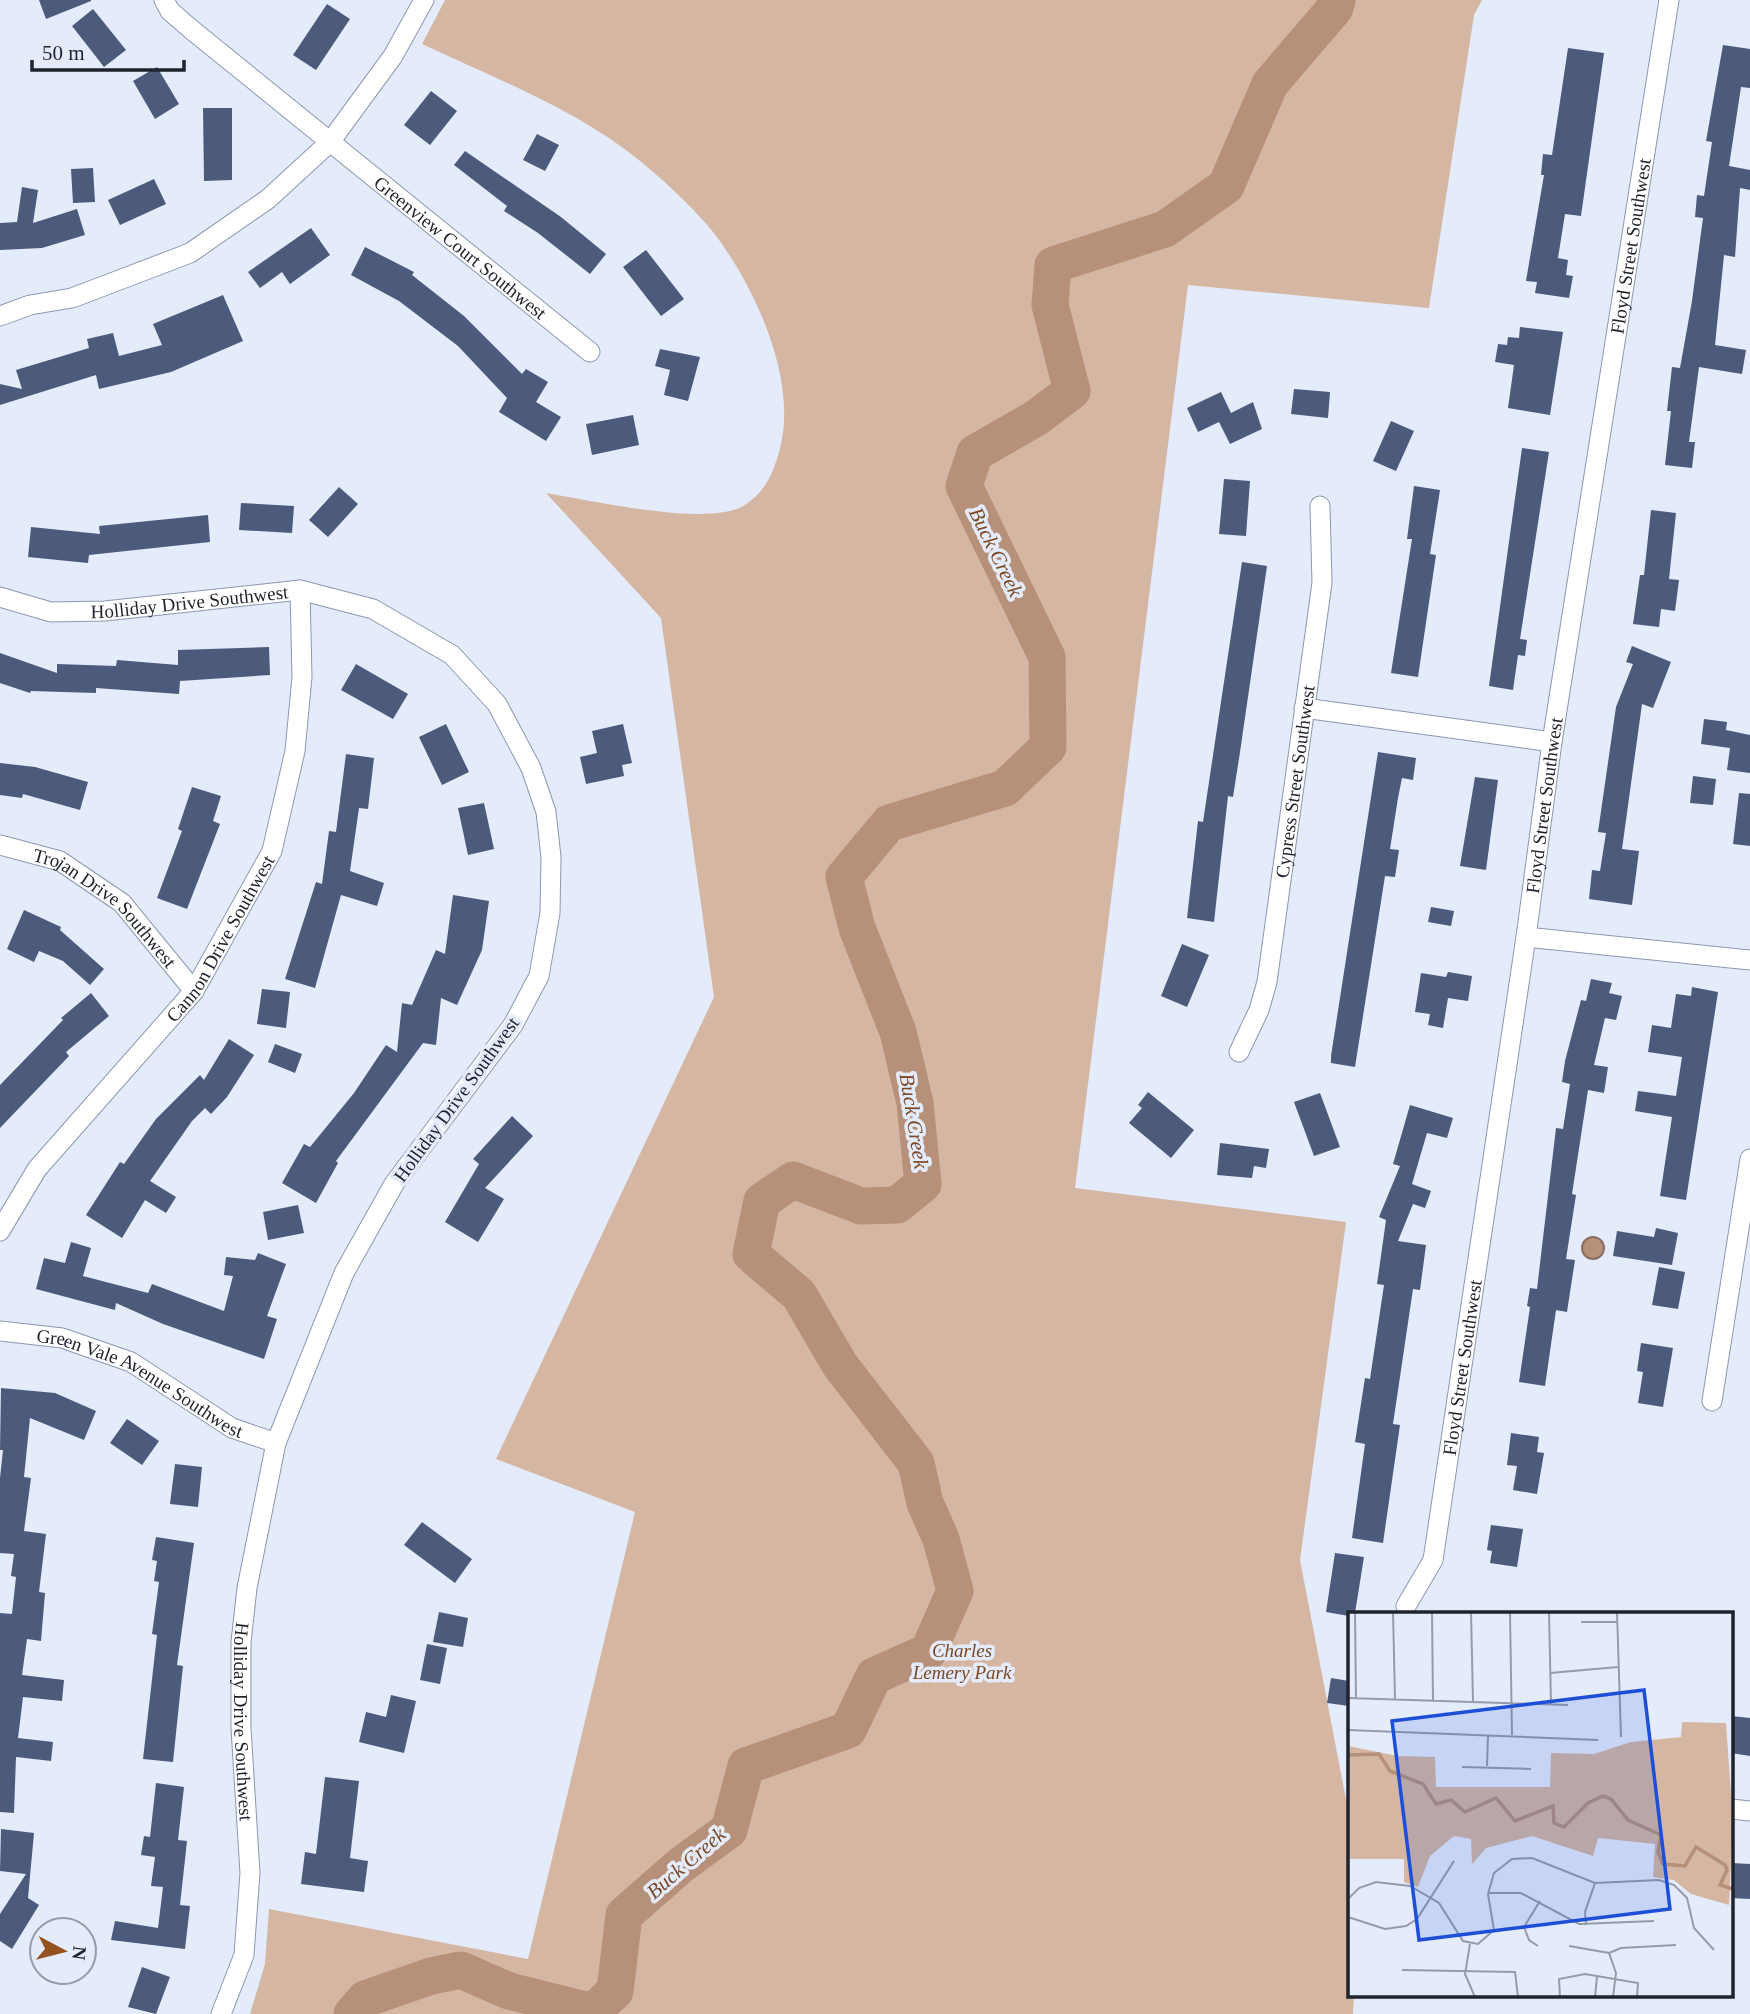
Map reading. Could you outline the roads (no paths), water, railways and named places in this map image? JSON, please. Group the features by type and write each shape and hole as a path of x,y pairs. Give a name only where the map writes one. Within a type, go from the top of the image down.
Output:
{"street":[{"name":"Greenview Court Southwest","path":"164,0 170,11 192,30 590,352"},
{"path":"0,316 30,305 72,298 190,253 268,199 330,142 393,55 424,0"},
{"name":"Floyd Street Southwest","path":"1406,1606 1433,1560 1526,937 1552,742 1668,0"},
{"name":"Cypress Street Southwest","path":"1238,1052 1259,1010 1267,982 1322,583 1320,506"},
{"name":"Holliday Drive Southwest","path":"0,597 51,612 105,611 300,590 373,609 452,655 497,704 531,768 546,812 551,857 550,902 539,976 513,1025 394,1184 344,1273 276,1443 247,1588 241,1642 241,1728 250,1872 244,1955 221,2014"},
{"name":"Cannon Drive Southwest","path":"0,1231 37,1170 194,991 272,851 295,751 302,677 300,590"},
{"path":"1304,708 1552,742"},
{"name":"Trojan Drive Southwest","path":"0,845 60,861 122,903 194,991"},
{"path":"1526,937 1750,960"},
{"path":"1712,1401 1742,1269 1750,1159"},
{"name":"Green Vale Avenue Southwest","path":"0,1331 62,1338 131,1362 232,1427 276,1443"},
{"path":"1732,1808 1750,1811"}],"waterway":[{"name":"Buck Creek","path":"352,2014 365,1999 431,1976 461,1970 509,1991 593,2012 615,1991 624,1915 681,1865 729,1830 746,1766 848,1730 874,1676 928,1652 955,1591 941,1539 925,1503 916,1463 840,1365 799,1295 751,1254 762,1201 793,1180 861,1206 897,1205 923,1184 915,1103 898,1032 857,928 844,877 889,823 1005,788 1048,747 1047,657 964,486 975,453 1036,418 1072,391 1050,305 1053,265 1165,229 1226,186 1270,84 1335,8 1337,0"}],"park label":[{"name":"Charles Lemery Park","path":"962,1661"}]}
